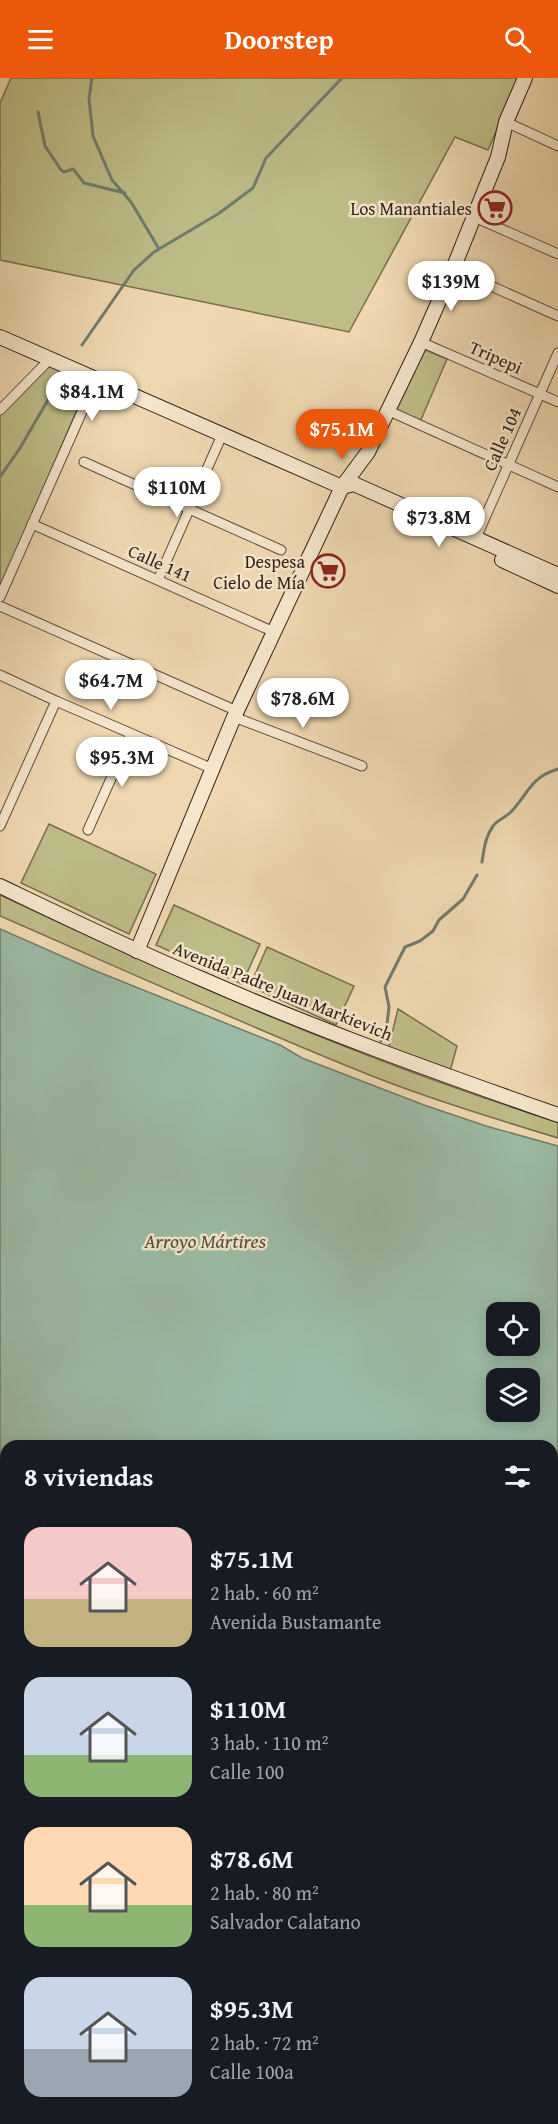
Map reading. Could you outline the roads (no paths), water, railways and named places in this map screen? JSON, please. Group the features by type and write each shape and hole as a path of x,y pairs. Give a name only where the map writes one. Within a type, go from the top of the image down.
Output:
{"street":[{"path":"137,951 236,714 274,632 346,487 368,452 389,411 421,342 498,157 506,122 525,78"},
{"path":"506,122 558,146"},
{"path":"474,217 558,254"},
{"path":"453,269 558,316"},
{"path":"0,338 346,487 351,492 558,586"},
{"name":"Tripepi","path":"421,342 558,402"},
{"name":"Calle 104","path":"476,538 558,353"},
{"path":"0,410 50,359"},
{"path":"0,597 96,380"},
{"path":"389,411 558,487"},
{"path":"158,580 222,435"},
{"path":"84,462 281,550"},
{"path":"346,487 354,484 558,575"},
{"name":"Calle 141","path":"32,525 274,632"},
{"path":"0,606 236,714 362,766"},
{"path":"0,675 213,769"},
{"path":"0,826 56,701"},
{"path":"88,830 131,734"},
{"name":"Avenida Padre Juan Markievich","path":"0,885 137,951 259,1003 354,1041 558,1115"}],"water":[{"name":"Arroyo Mártires","path":"0,929 91,969 280,1045 302,1058 486,1126 558,1146 558,1440 0,1440"}],"waterway":[{"path":"92,78 89,99 93,136 112,180 131,202 159,249"},
{"path":"82,345 134,270 154,252 218,214 253,188 266,158 342,78"},
{"path":"38,112 45,146 61,170 64,172 73,169 84,183 125,193"},
{"path":"0,477 20,448 59,381"},
{"path":"482,862 490,830 511,812 536,781 558,769"},
{"path":"381,1041 387,1024 389,1007 385,987 405,947 420,941 433,931 439,920 463,899 477,875"}],"place":[{"name":"Los Manantiales","path":"495,208"},
{"name":"Despesa Cielo de Mía","path":"328,571"}]}
